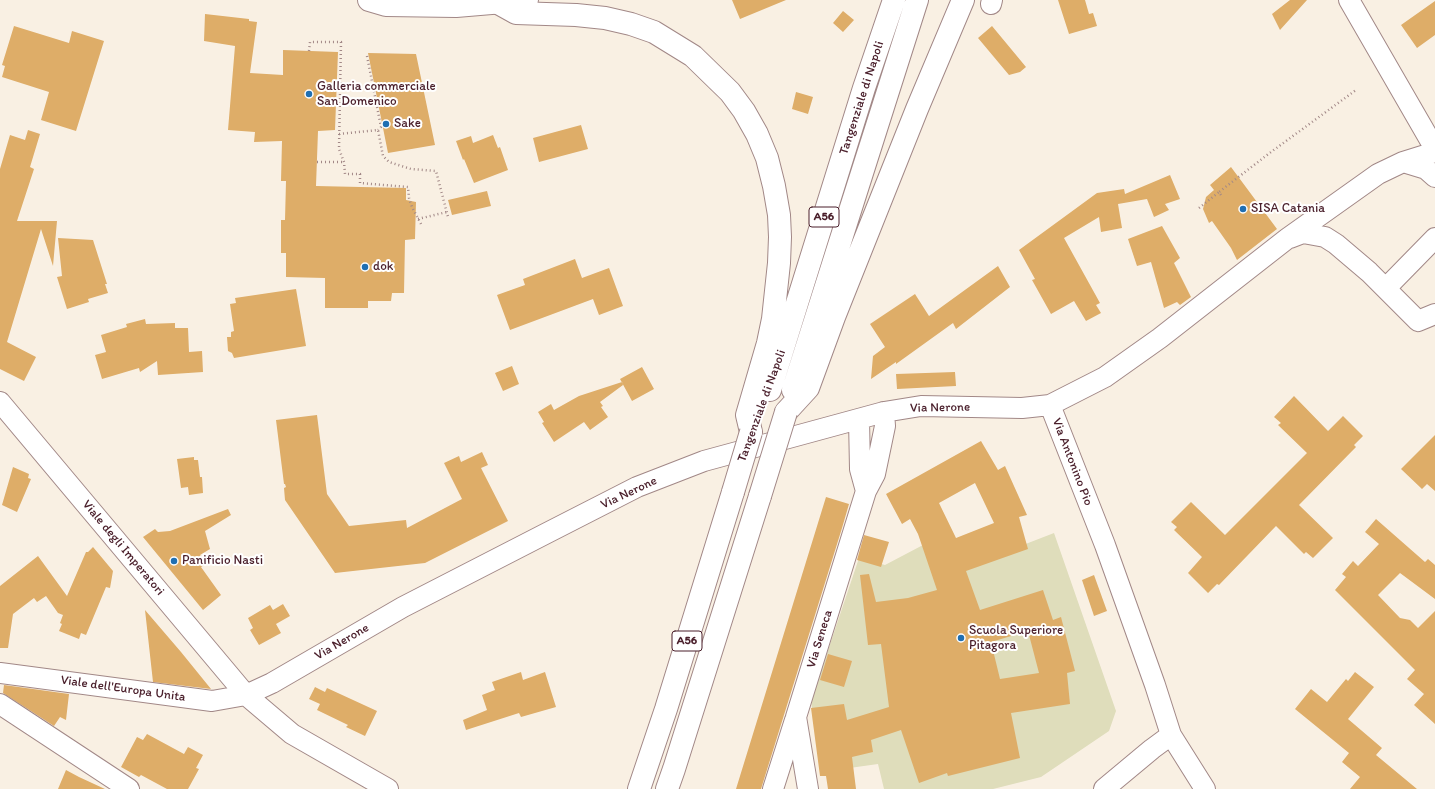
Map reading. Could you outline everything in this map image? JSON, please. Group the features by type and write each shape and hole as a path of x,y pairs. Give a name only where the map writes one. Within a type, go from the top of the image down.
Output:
{"main road":[{"path":"369,0 386,5 456,6 527,0"},
{"name":"Tangenziale di Napoli","path":"639,789 666,709 751,432 765,406 864,88 894,0"},
{"name":"Tangenziale di Napoli","path":"667,789 916,0"},
{"path":"786,412 808,388 834,317 914,116 963,0"},
{"path":"498,3 516,13 576,15 605,18 632,24 654,32 693,56 730,92 744,111 757,134 767,158 774,186 780,237 779,264 773,319 768,343 747,414 751,432"}],"street":[{"path":"1349,0 1435,150"},
{"name":"Via Antonino Pio","path":"1336,244 1329,234 1326,225 1328,215 1338,203 1378,174 1403,162 1435,150"},
{"path":"1403,162 1426,170 1435,177"},
{"name":"Via Antonino Pio","path":"1205,789 1171,736 1155,684 1105,545 1050,405 1105,377 1154,342 1288,238 1314,212 1338,203"},
{"name":"Via Antonino Pio","path":"1288,238 1303,233 1325,237 1336,244 1369,272 1418,321 1435,314"},
{"path":"1386,288 1435,238"},
{"name":"Viale degli Imperatori","path":"0,402 246,695 292,734 388,789"},
{"name":"Via Nerone","path":"246,695 272,684 403,607 637,487 704,461 884,412 921,406 1022,408 1050,405"},
{"name":"Via Seneca","path":"808,789 796,717 866,491 875,474 885,426 884,412"},
{"path":"859,419 860,469 866,491"},
{"name":"Viale dell'Europa Unita","path":"0,674 212,701 246,695"},
{"path":"0,704 129,789"},
{"path":"773,789 796,717"},
{"path":"1104,789 1152,749 1171,736"}],"path":[{"path":"309,51 310,42 341,42 339,134 340,149 344,162 345,174 360,174 360,183 372,186 408,187 412,208 420,224"},
{"path":"367,56 381,127 378,130 383,156 389,162 411,169 436,170 448,217"},
{"path":"1199,208 1271,152 1356,90"},
{"path":"339,134 378,130"},
{"path":"317,162 344,162"},
{"path":"418,219 447,212"}],"shaded area":[{"name":"Scuola Superiore Pitagora","path":"1054,533 1116,711 1109,731 1041,777 993,789 884,789 878,764 821,772 811,701 859,558 885,565 923,545 943,576"}],"building":[{"path":"732,0 786,0 740,19"},
{"path":"1058,0 1085,0 1089,14 1093,13 1097,26 1069,34"},
{"path":"1290,0 1307,0 1280,30 1272,14"},
{"path":"1435,1 1435,35 1417,48 1401,25"},
{"path":"843,11 854,20 843,32 833,23"},
{"path":"205,14 249,19 249,21 257,22 250,73 283,75 283,50 338,52 335,130 318,131 316,186 406,188 406,200 416,202 415,239 405,240 404,293 392,293 391,301 368,301 368,308 325,308 325,278 286,277 286,253 281,253 281,220 285,220 286,181 281,181 282,141 254,142 255,132 228,130 235,46 204,41"},
{"path":"14,26 69,43 72,31 104,41 76,131 41,120 49,92 2,77 5,66 2,65"},
{"path":"992,26 1026,67 1020,72 1009,75 978,38"},
{"path":"368,53 416,54 435,145 388,153"},
{"path":"796,92 813,97 808,114 792,109"},
{"path":"581,125 588,149 539,162 533,138"},
{"path":"28,130 40,134 30,167 34,169 17,221 57,221 53,266 41,229 7,342 36,357 24,381 0,369 0,169 10,135 25,140"},
{"path":"493,135 498,148 500,147 508,170 474,183 456,141 471,136 473,143"},
{"path":"1231,167 1277,229 1237,260 1231,248 1212,221 1209,223 1203,209 1206,197 1214,190 1210,185"},
{"path":"1170,175 1180,199 1165,204 1169,210 1154,217 1147,199 1118,204 1122,228 1101,232 1099,217 1064,238 1100,303 1096,305 1101,313 1086,321 1074,301 1051,314 1032,280 1035,279 1019,250 1097,193 1124,189 1125,194"},
{"path":"487,191 491,206 452,215 448,200"},
{"path":"1162,226 1180,258 1174,263 1191,297 1180,305 1177,302 1164,308 1151,262 1137,266 1128,239"},
{"path":"58,238 93,240 107,284 105,284 108,293 88,299 89,302 67,309 57,277 62,276"},
{"path":"575,259 582,278 609,268 623,306 599,315 593,299 510,330 497,295 525,285 523,279"},
{"path":"998,266 1010,287 956,329 953,323 896,364 896,362 871,379 873,356 885,347 870,324 915,294 929,316"},
{"path":"296,289 306,346 234,358 232,353 228,351 227,337 231,337 231,332 234,331 230,304 236,303 235,298"},
{"path":"145,319 146,324 175,323 175,328 188,328 189,352 202,351 203,372 158,375 157,361 140,372 139,368 102,379 95,355 106,352 101,335 127,327 126,324"},
{"path":"512,366 519,384 503,391 495,373"},
{"path":"642,367 654,389 632,401 620,379"},
{"path":"955,372 956,386 897,389 896,374"},
{"path":"622,382 623,385 600,402 603,406 601,407 608,417 590,430 584,422 554,442 542,423 544,422 538,412 551,404 554,410 579,396"},
{"path":"1294,396 1328,431 1343,416 1363,436 1354,445 1356,447 1299,505 1333,538 1313,558 1306,552 1304,554 1276,526 1219,585 1217,584 1208,593 1188,573 1202,557 1174,530 1177,527 1171,522 1191,502 1225,535 1307,453 1278,425 1281,423 1274,417"},
{"path":"317,415 327,494 349,526 406,520 407,528 462,499 444,463 459,456 461,462 482,452 488,465 481,468 508,521 425,563 335,573 285,500 284,488 286,487 284,484 276,420"},
{"path":"1435,435 1435,491 1427,484 1422,489 1401,469"},
{"path":"981,441 998,470 1005,466 1027,515 1019,517 1028,549 966,571 980,610 1043,590 1053,620 1061,617 1075,671 1067,673 1070,704 1011,713 1020,758 948,776 947,773 919,783 901,730 871,740 873,752 852,757 856,789 828,789 826,776 820,776 811,708 844,704 847,720 889,707 881,644 868,645 860,575 869,574 876,602 908,598 937,590 918,534 910,519 902,524 886,494","holes":["975,483 994,523 956,538 939,503","1028,631 1039,673 1000,679 991,642"]},
{"path":"194,457 194,460 198,460 200,477 202,477 203,493 189,495 188,487 181,488 177,459"},
{"path":"13,467 29,474 28,478 31,479 17,512 2,505"},
{"path":"826,497 849,504 842,528 761,789 736,789"},
{"path":"228,509 231,515 205,531 210,549 200,555 206,564 201,567 221,595 203,610 143,537 155,529 158,532 170,531"},
{"path":"1376,519 1425,562 1428,559 1435,565 1435,599 1400,573 1378,595 1400,618 1410,620 1418,628 1435,611 1435,724 1414,705 1424,694 1407,679 1415,670 1335,590 1346,577 1342,574 1353,561 1358,566 1379,544 1365,532"},
{"path":"864,535 889,542 881,567 857,560"},
{"path":"93,547 113,571 110,588 106,587 86,635 81,633 79,639 59,631 62,624 60,623 63,615 58,613 46,596 37,602 34,598 13,614 8,648 0,648 0,586 38,556 67,596 86,552"},
{"path":"1094,575 1107,611 1094,616 1082,580"},
{"path":"283,604 290,616 276,624 281,633 259,645 250,630 253,628 248,618 270,605 273,610"},
{"path":"145,610 181,652 211,689 153,682"},
{"path":"828,654 852,661 844,687 820,680"},
{"path":"521,672 523,680 545,672 556,707 521,717 519,713 466,730 463,720 487,710 482,695 495,690 492,682"},
{"path":"1355,672 1374,687 1348,719 1382,748 1376,755 1417,789 1350,789 1360,777 1342,762 1349,753 1295,709 1311,689 1327,702 1346,679 1348,681"},
{"path":"4,685 69,694 66,720 60,717 54,726 3,693"},
{"path":"315,687 325,692 327,688 377,711 365,736 346,727 348,725 317,710 320,704 309,699"},
{"path":"147,734 184,754 188,747 203,755 196,768 199,769 188,789 167,789 141,775 139,777 121,767 137,737 143,740"},
{"path":"66,770 79,777 105,789 58,789"}],"place":[{"name":"Galleria commerciale San Domenico","path":"309,94"},
{"name":"Sake","path":"386,124"},
{"name":"SISA Catania","path":"1243,209"},
{"name":"dok","path":"365,267"},
{"name":"Panificio Nasti","path":"174,561"},
{"name":"Scuola Superiore Pitagora","path":"961,638"}]}
